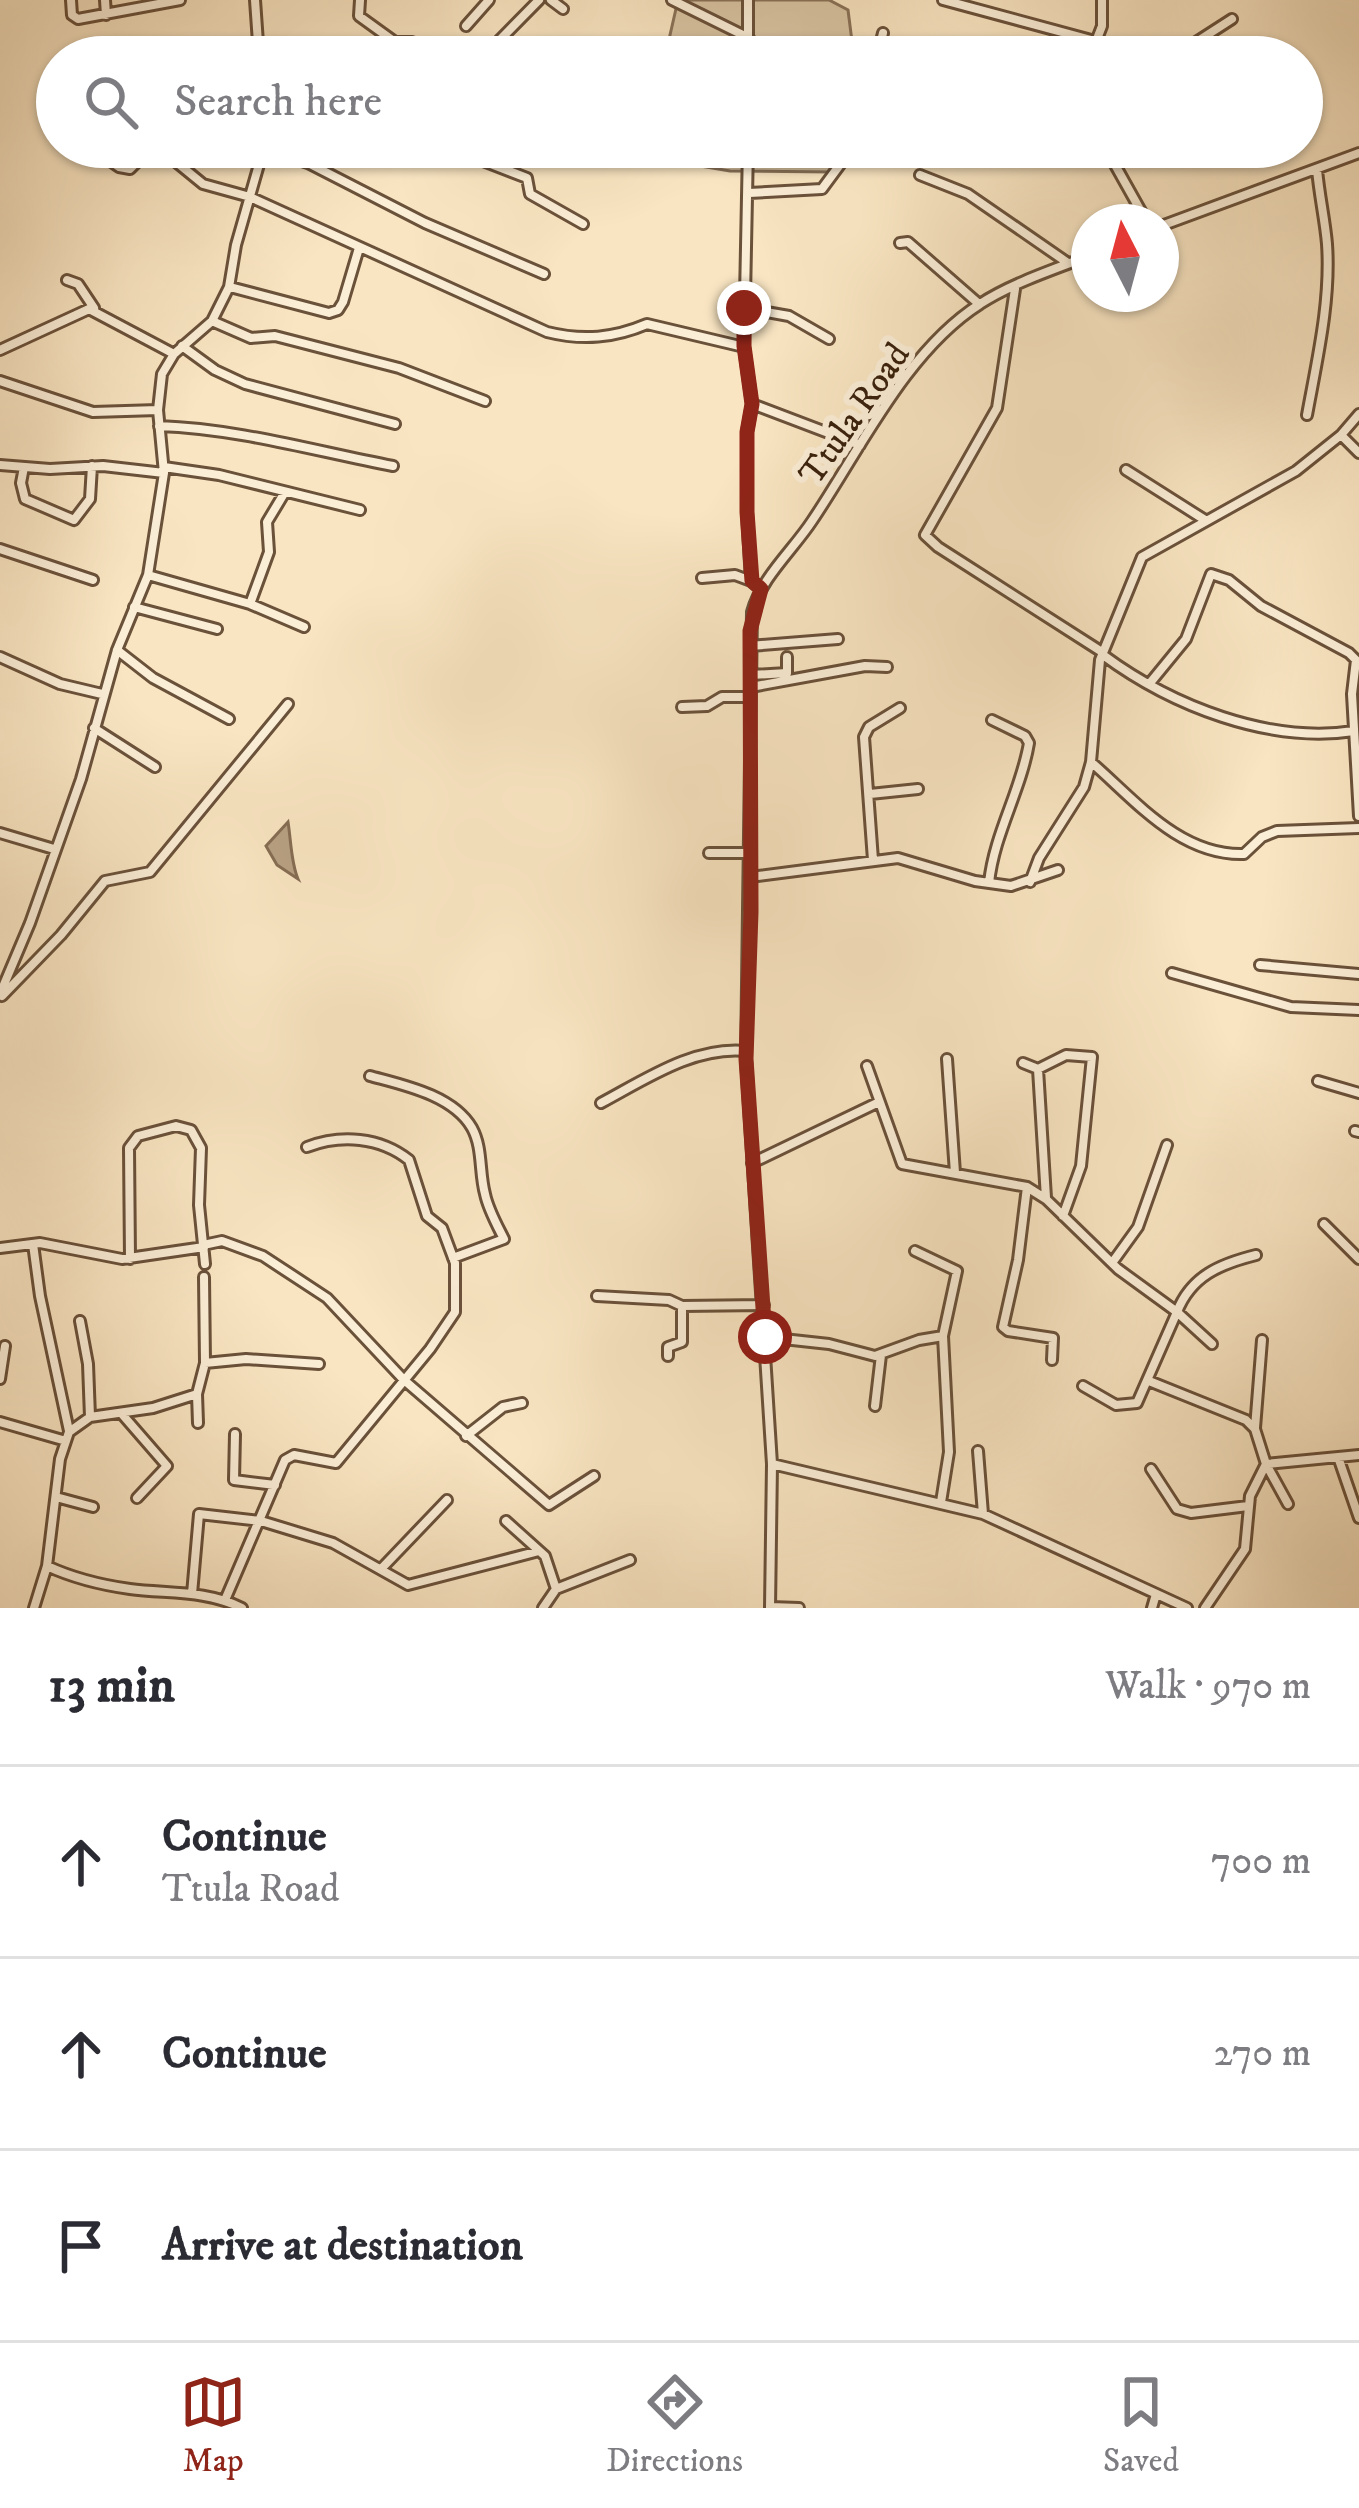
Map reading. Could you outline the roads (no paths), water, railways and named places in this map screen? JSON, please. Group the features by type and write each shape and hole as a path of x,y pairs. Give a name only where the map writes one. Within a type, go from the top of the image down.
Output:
{"street":[{"path":"71,0 73,19 180,0"},
{"path":"105,0 106,15"},
{"path":"254,0 257,36"},
{"path":"360,0 359,16 387,36"},
{"path":"466,26 489,0"},
{"path":"504,36 539,0"},
{"path":"551,0 563,10"},
{"path":"672,0 745,36"},
{"path":"748,0 749,36"},
{"path":"943,0 1076,36"},
{"path":"1097,36 1102,0"},
{"path":"1205,36 1232,19"},
{"path":"1323,167 1359,153"},
{"path":"183,168 203,184 250,197 547,332 592,338 647,324 744,346"},
{"path":"0,996 81,778 117,650 148,575 164,470 158,410 162,374 174,354 212,321 230,287 258,168"},
{"path":"318,168 405,214 544,274"},
{"path":"501,168 527,178 530,194 583,224"},
{"path":"748,168 744,346 752,404 747,432 752,581"},
{"path":"749,193 822,189 840,168"},
{"path":"1117,168 1137,204"},
{"path":"1179,219 1317,169 1327,243 1326,278 1307,415"},
{"path":"920,175 968,194 1069,263"},
{"path":"900,243 908,242 930,257 979,304"},
{"path":"230,287 329,313 343,302 359,248"},
{"name":"Ttula Road","path":"770,1608 772,1464 746,1051 752,612 761,589 805,532 917,363 979,304 1069,263"},
{"path":"67,280 79,284 95,309 174,354"},
{"path":"1015,288 997,408 925,535 1150,683 1238,724 1279,733 1354,731"},
{"path":"744,308 789,316 829,339"},
{"path":"0,350 83,310 95,309"},
{"path":"212,321 251,338 279,336 399,368 484,401"},
{"path":"182,346 244,384 395,424"},
{"path":"0,381 93,412 158,410"},
{"path":"752,404 860,446"},
{"path":"1030,882 1042,852 1084,787 1091,762 1100,660 1142,557 1296,471 1359,414"},
{"path":"159,426 210,428 281,440 393,466"},
{"path":"1341,435 1359,452"},
{"path":"0,465 219,475 360,510"},
{"path":"24,467 21,489 25,499 74,520 88,504 92,466"},
{"path":"1126,470 1205,520"},
{"path":"250,604 269,552 267,522 285,492"},
{"path":"0,549 93,580"},
{"path":"1150,683 1186,639 1211,574 1229,580 1261,606 1357,654 1354,731 1359,816"},
{"path":"148,575 250,604 304,627"},
{"path":"702,578 735,575 761,589"},
{"path":"134,608 217,628"},
{"path":"750,646 838,639"},
{"path":"117,650 153,677 229,719"},
{"path":"0,657 60,684 102,694"},
{"path":"751,675 787,673 788,657"},
{"path":"682,707 706,706 722,697 866,667 886,667"},
{"path":"0,996 62,935 105,881 150,872 288,704"},
{"path":"873,860 864,737 869,727 900,708"},
{"path":"989,883 1029,743 992,720"},
{"path":"94,728 155,767"},
{"path":"1091,762 1179,838 1203,847 1244,854 1276,831 1359,828"},
{"path":"869,794 918,790"},
{"path":"0,833 54,849"},
{"path":"709,854 751,853"},
{"path":"750,877 873,860 911,860 989,883 1018,886 1058,870"},
{"path":"1260,965 1359,974"},
{"path":"1172,973 1291,1007 1359,1010"},
{"path":"601,1103 671,1065 724,1049 746,1051"},
{"path":"1023,1064 1039,1069 1066,1055 1092,1057 1081,1166 1063,1216"},
{"path":"947,1059 955,1173"},
{"path":"867,1066 902,1164 1027,1186 1211,1344"},
{"path":"1039,1069 1046,1199"},
{"path":"370,1076 427,1094 456,1110 471,1126 485,1197 504,1239 453,1258"},
{"path":"1318,1081 1359,1093"},
{"path":"752,1163 879,1102"},
{"path":"130,1259 129,1148 138,1136 176,1126 191,1130 201,1148 199,1204 205,1264"},
{"path":"225,1600 289,1456 336,1463 455,1312 453,1258 442,1228 427,1216 409,1160 371,1142 338,1138 307,1147"},
{"path":"1112,1263 1138,1227 1166,1144"},
{"path":"1027,1186 1003,1327 1053,1338 1052,1360"},
{"path":"1324,1224 1359,1258"},
{"path":"33,1244 68,1437"},
{"path":"0,1248 56,1245 104,1258 130,1259 233,1244 300,1278 343,1312 404,1380 549,1504 594,1476"},
{"path":"915,1252 957,1271 943,1336 949,1452 941,1502"},
{"path":"1083,1385 1117,1405 1137,1403 1184,1296 1198,1278 1256,1255"},
{"path":"198,1423 197,1394 205,1363 204,1276"},
{"path":"597,1296 669,1300 682,1306 764,1305"},
{"path":"668,1356 668,1347 683,1339 682,1306"},
{"path":"80,1321 90,1418"},
{"path":"765,1337 881,1355 943,1336"},
{"path":"1262,1340 1255,1429 1266,1465 1288,1504"},
{"path":"0,1379 5,1346"},
{"path":"875,1406 881,1355"},
{"path":"205,1363 246,1359 319,1364"},
{"path":"1149,1381 1232,1413 1255,1429"},
{"path":"34,1608 47,1566 60,1460 68,1437 90,1418 153,1408 197,1394"},
{"path":"466,1436 503,1407 522,1403"},
{"path":"120,1412 167,1466 136,1498"},
{"path":"0,1422 68,1437"},
{"path":"235,1434 234,1480 275,1485"},
{"path":"978,1451 983,1514"},
{"path":"1266,1465 1359,1455"},
{"path":"1338,1457 1359,1518"},
{"path":"772,1464 983,1514 1187,1608"},
{"path":"1205,1608 1245,1550 1248,1506 1266,1465"},
{"path":"1151,1468 1177,1509 1191,1513 1248,1506"},
{"path":"56,1497 93,1507"},
{"path":"382,1568 447,1500"},
{"path":"199,1608 199,1514 261,1521 333,1543 413,1585 539,1551"},
{"path":"506,1521 545,1556 556,1588"},
{"path":"543,1608 556,1588 631,1560"},
{"path":"47,1566 103,1584 198,1594 242,1608"},
{"path":"1152,1608 1156,1594"},
{"path":"770,1608 799,1608"}]}
